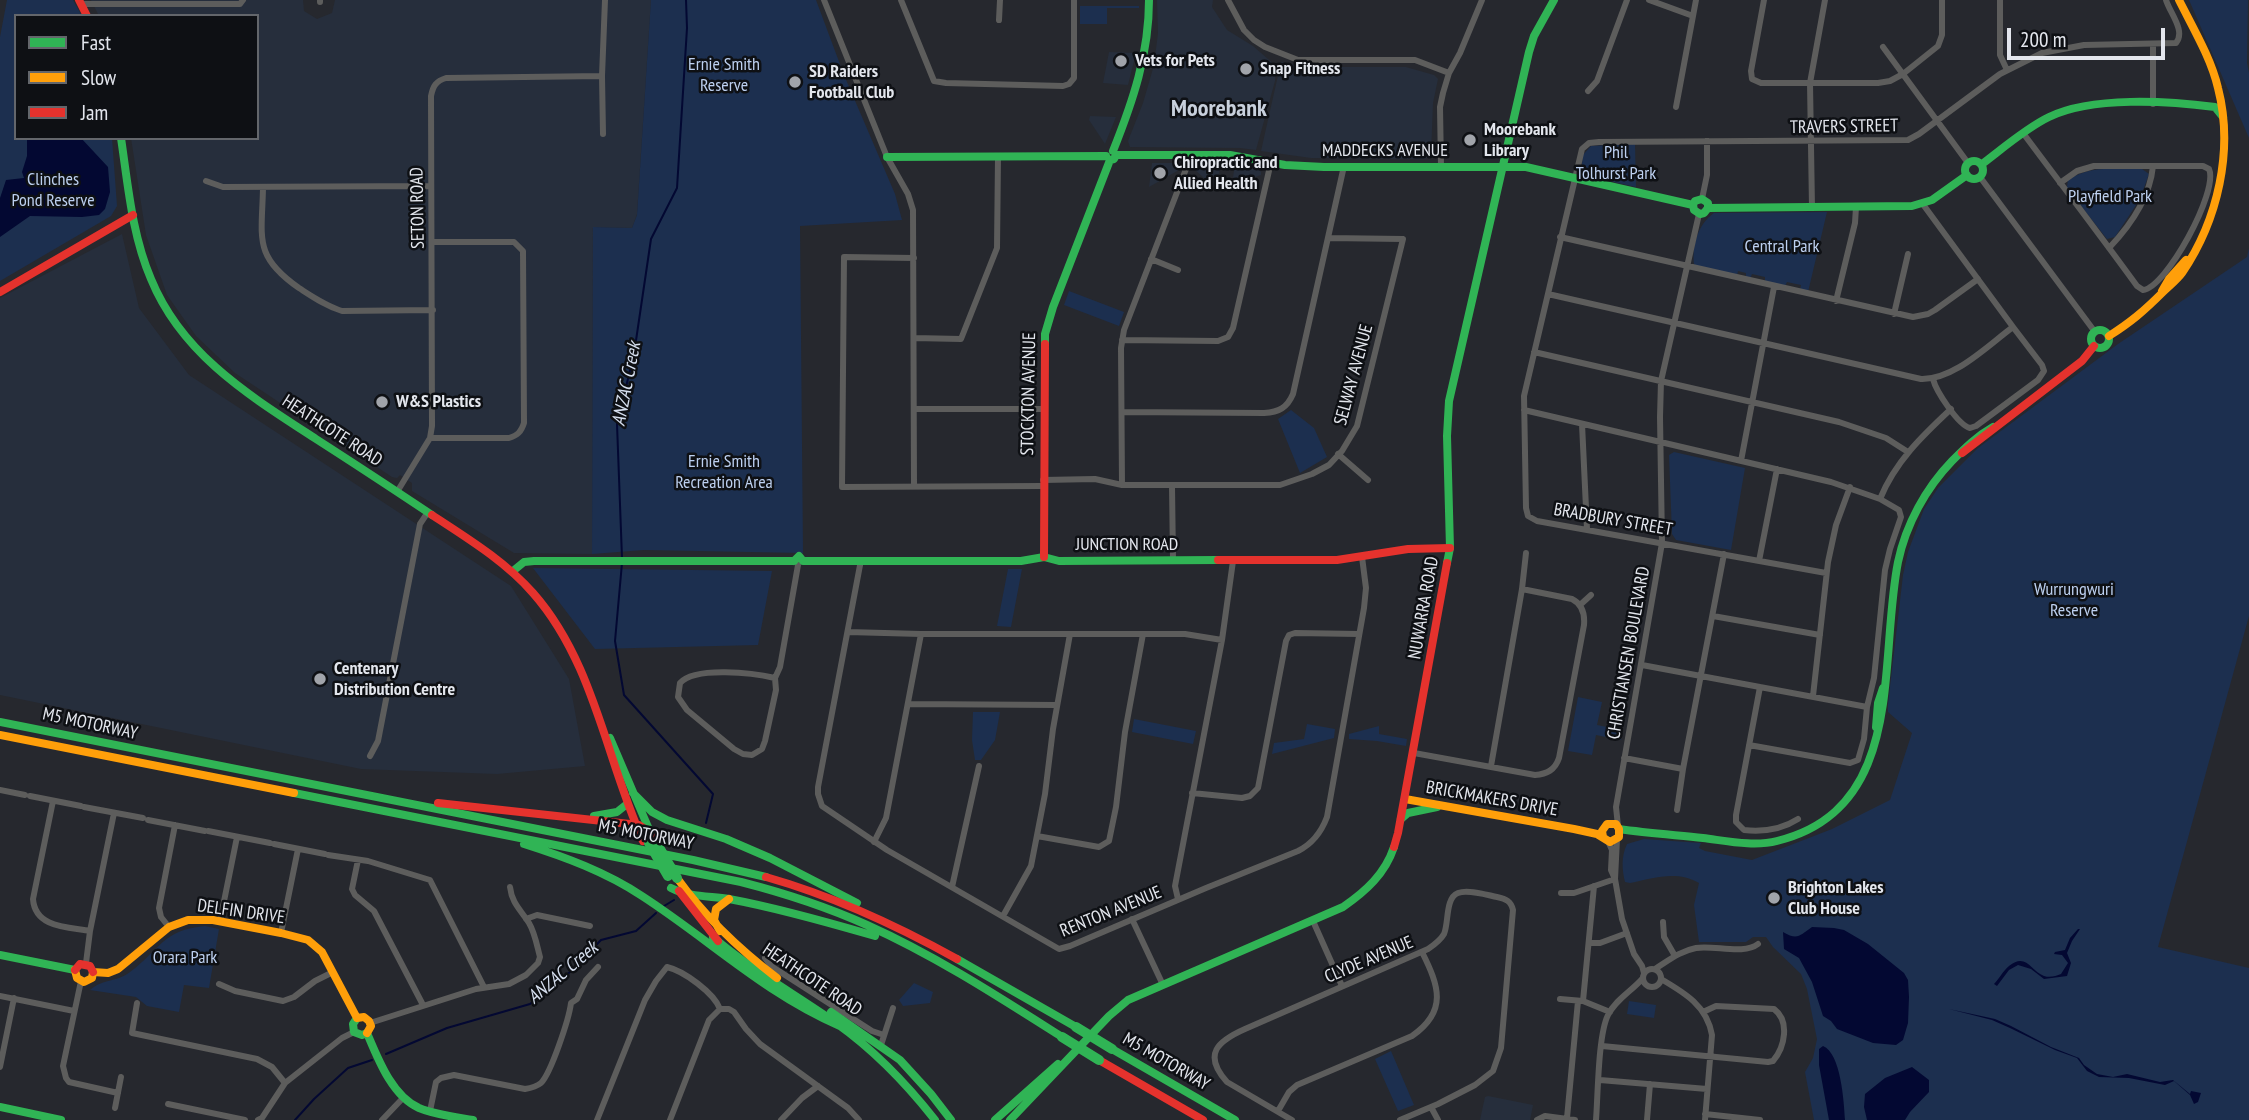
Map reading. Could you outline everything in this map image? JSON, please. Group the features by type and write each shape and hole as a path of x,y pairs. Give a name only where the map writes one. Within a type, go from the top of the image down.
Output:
{"main road":[{"name":"STOCKTON AVENUE","path":"1044,557 1044,345 1047,323 1143,73 1148,41 1149,0"},
{"name":"NUWARRA ROAD","path":"995,1120 1076,1050 1128,1000 1313,921 1351,902 1373,883 1390,859 1405,799 1451,548 1447,436 1449,401 1532,43 1554,0"},
{"path":"2109,336 2128,325 2155,291 2174,282 2202,234 2219,191 2224,156 2224,120 2218,87 2179,0"},
{"path":"2200,105 2214,100 2218,87"},
{"path":"1982,164 2046,118 2068,108 2093,105 2200,105 2215,107 2224,120"},
{"path":"1118,137 1122,148 1132,155"},
{"name":"HEATHCOTE ROAD","path":"121,140 144,264 170,319 214,370 513,571 561,630 594,706 635,824 650,838"},
{"name":"MADDECKS AVENUE","path":"887,157 1242,156 1299,166 1533,168 1701,206 1812,208 1922,203 1941,195 1967,175"},
{"path":"1974,161 1982,164 1983,173 1980,177 1972,179 1967,175 1965,167 1968,163 1974,161"},
{"path":"0,292 133,215"},
{"path":"2103,330 2109,336 2107,346 2102,349 2094,346 2091,339 2095,331 2103,330"},
{"name":"BRICKMAKERS DRIVE","path":"1405,799 1574,829 1666,833 1682,837 1757,843 1777,842 1806,832 1829,819 1863,780 1872,755 1877,733 1877,713 1884,685 1894,584 1901,548 1925,494 1956,457 2082,361 2094,346"},
{"name":"JUNCTION ROAD","path":"513,571 524,562 534,561 799,563 1021,561 1044,557 1059,561 1337,560 1408,550 1451,548"},
{"name":"HEATHCOTE ROAD","path":"594,706 613,743 650,838"},
{"name":"M5 MOTORWAY","path":"0,722 738,870 825,896 929,944 1236,1120"},
{"name":"M5 MOTORWAY","path":"0,735 741,881 788,894 868,926 932,958 1203,1120"},
{"path":"190,761 235,764 446,804 635,824"},
{"path":"633,793 652,813 770,858 834,890 929,944"},
{"path":"574,818 617,812 627,804"},
{"path":"1401,819 1408,813 1444,806"},
{"path":"413,816 536,848 573,860 608,876 650,902 762,983 840,1026"},
{"path":"675,822 660,822 650,838 669,876 680,891 729,899 868,933 966,983 1000,997"},
{"name":"HEATHCOTE ROAD","path":"680,891 719,936 762,976 840,1026 899,1074 935,1120"},
{"name":"HEATHCOTE ROAD","path":"680,891 690,913 719,936 777,978 882,1040 951,1120"},
{"path":"719,936 714,920 716,909 729,899"},
{"name":"DELFIN DRIVE","path":"93,972 113,972 169,927 195,919 220,921 281,933 308,940 316,945 357,1018"},
{"path":"0,955 75,970"},
{"path":"86,963 91,966 93,972 90,980 81,981 75,970 78,965 86,963"},
{"path":"369,1028 362,1035 354,1032 353,1024 357,1018 365,1017 403,1098 416,1107 473,1120"},
{"name":"NUWARRA ROAD","path":"1010,1120 1076,1050"},
{"path":"0,1107 61,1120"}],"street":[{"path":"80,2 240,4 243,0"},
{"path":"604,134 602,76 605,0"},
{"path":"824,0 887,157 908,194 913,210 914,486"},
{"path":"901,0 934,80 946,83 1063,86 1074,78 1074,0"},
{"path":"999,20 1000,0"},
{"path":"1228,0 1244,30 1254,40 1298,60 1415,60 1449,72"},
{"path":"1441,167 1440,107 1449,72 1482,0"},
{"path":"1588,91 1597,81 1627,0"},
{"path":"1649,0 1693,16"},
{"path":"1676,107 1696,0"},
{"path":"1764,0 1751,71 1752,79 1758,83 1884,82 1903,74 1938,46 1942,35 1942,0"},
{"path":"1812,208 1810,83 1825,0"},
{"path":"2000,0 2000,55 2007,70"},
{"path":"2153,104 2153,45 2171,45 2179,39 2180,32 2166,0"},
{"name":"TRAVERS STREET","path":"1574,177 1582,149 1593,142 1901,141 1914,138 2007,70 2031,57 2064,48 2153,45"},
{"path":"1883,47 1968,163"},
{"name":"SETON ROAD","path":"397,492 430,438 432,426 433,88 438,81 446,78 602,76"},
{"path":"2024,134 2060,183 2139,288 2143,290 2155,291 2193,228 2211,175 2203,166 2088,167 2060,183"},
{"name":"CHRISTIANSEN BOULEVARD","path":"1647,971 1634,954 1619,904 1615,879 1618,856 1612,832 1662,543 1661,381 1707,175 1707,141"},
{"path":"1122,485 1122,340 1192,156"},
{"path":"914,338 961,339 997,248 998,157"},
{"path":"1122,340 1218,341 1228,337 1233,328 1271,162"},
{"path":"1122,412 1264,413 1285,407 1293,394 1344,166"},
{"path":"2109,248 2141,204 2151,180 2153,166"},
{"name":"BRADBURY STREET","path":"1574,177 1524,396 1528,516 1537,521 1826,573"},
{"path":"1980,177 2095,331"},
{"path":"206,181 218,186 263,188 432,186"},
{"path":"263,188 262,242 265,254 279,274 328,307 342,311 433,310"},
{"path":"1922,203 2042,365 2044,373 1973,428 1965,427 1951,410 1933,379"},
{"path":"1836,301 1855,223 1856,207"},
{"path":"1560,237 1913,317 1928,314 1978,279"},
{"name":"SELWAY AVENUE","path":"914,258 844,257 842,487 1095,480 1122,485 1280,485 1329,465 1353,435 1362,412 1403,239 1328,238"},
{"path":"430,438 509,438 518,435 524,423 523,251 514,243 432,242"},
{"path":"1894,314 1908,254"},
{"path":"1151,259 1178,270"},
{"path":"1741,461 1774,287"},
{"path":"1548,294 1915,379 1933,379 1952,371 2013,327"},
{"path":"1534,352 1839,422 1871,432 1908,452"},
{"path":"914,409 1044,409"},
{"path":"1524,410 1850,487 1899,510 1901,517 1889,549 1885,570 1875,671 1858,760 1853,763 1749,745"},
{"path":"1880,499 1908,452 1951,410"},
{"path":"1582,424 1587,530"},
{"path":"1338,454 1368,480"},
{"path":"1759,561 1777,469"},
{"path":"1172,486 1173,560"},
{"path":"1813,696 1826,573 1836,525 1850,487"},
{"path":"370,757 378,741 420,524 428,512"},
{"path":"1490,766 1526,553"},
{"path":"1677,810 1724,555"},
{"name":"RENTON AVENUE","path":"861,561 818,794 822,806 874,842 1059,948 1070,946 1298,851 1321,831 1327,817 1366,600 1362,557"},
{"path":"1178,899 1175,886 1222,640 1233,561"},
{"path":"775,678 745,672 689,676 680,682 678,697 687,710 734,749 752,755 762,749 776,690 775,678 780,667 799,563"},
{"path":"1414,753 1535,775 1551,771 1559,758 1584,613 1580,605 1567,597 1522,589"},
{"path":"1580,605 1591,595"},
{"path":"1713,616 1820,635"},
{"path":"1284,628 1289,635"},
{"path":"848,632 1185,634 1222,640"},
{"path":"874,842 886,818 921,634"},
{"path":"1003,916 1028,873 1037,836 1070,634"},
{"path":"1037,836 1106,848 1116,807 1125,732 1143,634"},
{"path":"1192,793 1242,798 1250,796 1258,788 1289,635 1359,634"},
{"path":"1642,665 1867,707"},
{"path":"1760,687 1736,815 1738,826 1744,830 1765,830 1784,827 1798,819"},
{"path":"909,704 1057,705"},
{"path":"1624,758 1683,769"},
{"path":"952,887 979,766"},
{"path":"1551,771 1555,779"},
{"path":"0,790 368,861 430,880 484,987"},
{"path":"53,801 33,899 34,906 39,916 50,923 90,931"},
{"path":"86,963 114,813"},
{"path":"169,927 161,917 159,908 175,825"},
{"path":"220,921 237,837"},
{"path":"281,933 298,849"},
{"path":"358,860 352,889 355,895 374,911 423,1005"},
{"path":"1561,893 1574,893 1615,879"},
{"path":"1537,1120 1545,1116 1571,1119 1594,886"},
{"path":"369,1028 423,1005 484,987 517,981 538,963 539,954 531,927 513,901 510,887"},
{"name":"CLYDE AVENUE","path":"1293,1120 1235,1087 1221,1075 1216,1062 1216,1049 1219,1044 1232,1034 1422,952 1438,942 1442,937 1453,896 1461,892 1506,899 1513,905 1501,1048 1493,1071 1475,1085 1400,1120"},
{"path":"526,919 537,915 590,926"},
{"path":"1132,919 1163,985"},
{"path":"1313,921 1342,986"},
{"path":"1628,992 1660,981 1672,958 1664,937 1663,922"},
{"path":"1590,943 1600,943 1627,933"},
{"path":"1596,1120 1605,1026 1610,1012 1647,971 1696,948 1749,949 1758,944"},
{"path":"1278,1111 1297,1084 1412,1036 1424,1028 1433,1018 1437,1003 1437,985 1422,952"},
{"path":"765,958 771,966 882,1040 893,1008"},
{"path":"430,1111 436,1082 447,1076 454,1075 525,1089 543,1081 569,1018 571,1003 577,999 587,978 598,967"},
{"path":"597,1120 645,1000 667,967 679,972 711,995 720,1009"},
{"path":"1647,971 1693,999 1710,1025 1712,1035 1705,1117 1760,1120"},
{"path":"1647,971 1648,987"},
{"path":"219,984 235,991 283,1001 333,972"},
{"path":"81,981 63,1066 66,1078 76,1085 118,1093"},
{"path":"0,996 74,1011"},
{"path":"0,1067 13,998"},
{"path":"1560,999 1581,1001 1610,1012"},
{"path":"137,1003 132,1033 257,1059 272,1067 285,1083"},
{"path":"1602,1046 1768,1062 1773,1061 1783,1046 1780,1013 1771,1007 1716,1006 1703,1012"},
{"path":"670,1120 709,1020 720,1009 734,1012 760,1044 853,1112 859,1120"},
{"path":"258,1120 285,1083 342,1038 354,1032"},
{"path":"115,1108 121,1077"},
{"path":"1600,1080 1707,1089"},
{"path":"1647,1120 1650,1084"},
{"path":"781,1120 818,1086"},
{"path":"383,1120 403,1098"},
{"path":"168,1104 245,1120"},
{"path":"1431,1107 1438,1120"}],"shaded area":[{"path":"91,0 303,0 304,11 317,19 332,13 335,0 651,0 637,214 632,228 593,227 592,554 514,553 412,491 412,483 400,475 397,478 392,477 235,373 196,336 167,295 146,235 131,140 259,140 259,14 98,14"},
{"path":"1157,0 1213,0 1212,7 1227,30 1253,46 1276,66 1275,81 1256,150 1130,147 1128,141 1154,65 1158,33"},
{"path":"1109,52 1136,53 1128,85 1103,83"},
{"path":"1281,62 1306,67 1406,67 1434,75 1438,79 1433,103 1431,155 1425,159 1311,158 1261,151"},
{"path":"1090,116 1116,117 1105,144 1089,120"},
{"path":"27,140 83,140 108,167 110,192 105,209 99,215 82,217 30,216 0,237 0,198 6,180 24,178 22,172 27,156"},
{"path":"1152,163 1173,163 1179,170 1149,187"},
{"path":"1202,163 1221,163 1216,189 1194,169"},
{"path":"1235,163 1256,166 1261,175 1232,185"},
{"path":"122,234 139,308 189,375 511,586 569,679 585,766 497,774 361,769 0,695 0,298"},
{"path":"1812,927 1844,930 1868,944 1904,973 1908,980 1909,997 1908,1023 1903,1040 1896,1045 1873,1043 1837,1029 1823,1016 1812,982 1799,958 1784,949 1783,932 1796,936"},
{"path":"2078,929 2067,953 2071,963 2067,976 2044,979 2031,969 2018,965 2009,970 1997,986 1994,984 2009,966 2020,961 2044,976 2061,974 2068,963 2062,955 2054,954 2065,950"},
{"path":"1949,1009 1995,1019 2011,1026 2079,1058 2097,1074 2113,1077 2127,1074 2160,1082 2173,1080 2190,1094 2191,1091 2201,1093 2198,1102 2194,1104 2190,1095 2174,1081 2165,1085 2129,1078 2099,1077 2087,1071 2077,1058 2055,1050 1992,1020"},
{"path":"1823,1046 1829,1050 1838,1068 1845,1120 1829,1120 1819,1065 1819,1049"},
{"path":"1912,1067 1929,1080 1929,1092 1905,1120 1867,1120 1865,1094 1885,1078"},
{"path":"1485,1097 1533,1105 1530,1120 1480,1120"}],"green space":[{"name":"Clinches Pond Reserve","path":"7,0 73,0 81,14 14,14 14,140 112,140 117,206 111,216 0,281 0,37"},
{"path":"651,0 816,0 844,75 895,194 902,220 800,226 803,553 644,550 592,554 593,227 632,228 637,215"},
{"path":"2189,0 2248,0 2249,138"},
{"path":"1080,6 1139,8 1107,8 1107,24 1080,24"},
{"name":"Phil Tolhurst Park","path":"1635,144 1636,187 1587,176 1581,172 1583,155 1591,146"},
{"name":"Playfield Park","path":"2142,169 2149,174 2140,199 2115,237 2107,239 2070,192 2067,187 2068,180 2095,170"},
{"name":"Central Park","path":"1827,212 1808,292 1800,290 1801,285 1787,282 1785,286 1765,282 1765,277 1752,274 1750,279 1746,277 1746,273 1738,271 1737,276 1694,264 1697,236 1714,213"},
{"name":"Wurrungwuri Reserve","path":"2249,248 2249,616 2158,947 2249,968 2249,1120 1814,1120 1805,1072 1813,1058 1817,1039 1807,989 1801,974 1766,937 1753,937 1746,942 1699,942 1694,905 1699,883 1674,876 1625,882 1623,863 1627,844 1644,839 1701,843 1699,848 1705,851 1752,860 1832,829 1890,800 1912,733 1888,712 1888,704 1903,575 1908,552 1924,509 1938,488 1978,448 2118,344 2247,257"},
{"path":"1069,291 1124,312 1119,326 1064,305"},
{"path":"1291,410 1314,428 1327,457 1300,473 1278,419"},
{"path":"1674,452 1745,468 1731,550 1676,540 1672,534 1669,455"},
{"path":"533,568 772,571 758,645 595,649"},
{"path":"1008,569 1022,569 1011,627 997,626"},
{"path":"1578,697 1602,702 1597,725 1622,730 1621,740 1596,735 1592,755 1568,751"},
{"path":"973,712 1000,712 995,740 981,760 975,760 972,740"},
{"path":"1134,719 1196,731 1193,744 1132,732"},
{"path":"1307,724 1335,729 1334,738 1272,754 1274,743 1304,739"},
{"path":"1379,726 1379,734 1407,739 1406,746 1349,739 1349,734"},
{"name":"Orara Park","path":"205,926 219,929 209,988 184,985 179,1012 147,1006 136,997 90,990 130,972 170,937 191,928"},
{"path":"914,983 933,992 930,1003 903,1006 899,1000"},
{"path":"1629,1001 1656,1005 1654,1018 1627,1014"},
{"path":"1391,1051 1414,1105 1398,1111 1375,1059"}],"waterway":[{"name":"ANZAC Creek","path":"622,558 617,424 634,354 651,239 677,188 687,28 686,0"},
{"name":"ANZAC Creek","path":"622,563 615,641 624,695 713,794 706,823"},
{"name":"ANZAC Creek","path":"664,906 674,900"},
{"name":"ANZAC Creek","path":"386,1054 447,1028 530,1004 570,972 601,940 636,931 656,913"},
{"name":"ANZAC Creek","path":"295,1120 348,1068 372,1060"}],"traffic: fast":[{"path":"1113,151 1143,58 1149,0"},
{"path":"1447,563 1450,548 1447,436 1449,401 1529,52 1534,36 1554,0"},
{"path":"1982,164 2040,122 2067,110 2086,106 2130,102 2175,103 2215,107 2223,117"},
{"path":"121,140 139,245 151,279 164,306 199,352 243,390 432,515"},
{"path":"1116,155 1230,155 1285,165 1324,167 1526,167 1693,205"},
{"path":"1045,344 1045,334 1053,307 1110,160 1116,155"},
{"path":"887,157 1106,156"},
{"path":"1970,161 1978,161 1983,170 1981,177 1970,179 1965,174 1965,166 1970,161"},
{"path":"1708,208 1912,206 1932,200 1967,175"},
{"path":"1693,205 1695,201 1702,199 1708,203 1708,208"},
{"path":"1693,205 1694,210 1700,214 1708,208"},
{"path":"2096,330 2104,330 2109,339 2107,346 2096,348 2091,343 2091,335 2096,330"},
{"path":"1619,829 1740,843 1768,843 1819,824 1848,798 1867,765 1879,727 1892,602 1898,562 1906,534 1918,507 1943,472 1971,443 1993,427"},
{"path":"794,561 799,556 803,561 1021,561 1044,557 1059,561 1218,560"},
{"path":"513,571 524,562 534,561 794,561"},
{"path":"1876,727 1878,703 1883,688"},
{"path":"0,722 693,860 766,877"},
{"path":"610,738 651,834"},
{"path":"294,793 741,882 821,906 918,950 1062,1037"},
{"path":"633,793 652,812 667,820 726,839 770,858 857,903"},
{"path":"594,816 617,812 627,804"},
{"path":"1401,819 1408,813 1437,807"},
{"path":"649,843 668,876"},
{"path":"524,844 585,866 628,887 762,982 812,1013 840,1026"},
{"path":"657,844 677,878"},
{"path":"1010,1120 1109,1016 1128,1000 1343,907 1374,881 1394,847"},
{"path":"671,888 692,895 766,907 875,936"},
{"path":"713,937 863,1044 901,1080 935,1120"},
{"path":"0,955 75,970"},
{"path":"957,959 1076,1027"},
{"path":"831,1012 900,1060 951,1120"},
{"path":"357,1018 353,1024 354,1032 362,1035 367,1033"},
{"path":"1076,1027 1112,1049"},
{"path":"367,1033 387,1076 409,1102 446,1116 473,1120"},
{"path":"1062,1037 1099,1060"},
{"path":"1112,1049 1235,1120"},
{"path":"995,1120 1058,1064"},
{"path":"0,1107 61,1120"}],"traffic: slow":[{"path":"2109,336 2143,311 2182,273 2205,230 2220,184 2224,136 2218,88 2206,54 2179,0"},
{"path":"2162,291 2186,260"},
{"path":"0,735 294,793"},
{"path":"1405,799 1574,829 1597,834 1610,842 1619,837 1616,824 1607,824 1602,831 1603,837"},
{"path":"677,878 723,932 777,978"},
{"path":"720,931 714,920 716,909 729,899"},
{"path":"93,972 108,973 118,969 169,927 188,920 213,920 308,940 322,952 357,1018"},
{"path":"75,970 77,978 84,982 92,978 93,972"},
{"path":"357,1018 364,1017 369,1021 371,1026 367,1033"}],"traffic: jam":[{"path":"79,0 86,14"},
{"path":"0,292 133,215"},
{"path":"1044,557 1045,344"},
{"path":"1962,453 2082,361 2094,346"},
{"path":"432,515 485,551 522,581 554,620 585,680 643,841"},
{"path":"1218,560 1337,560 1408,549 1450,548"},
{"path":"1394,847 1447,563"},
{"path":"438,803 639,825 653,838"},
{"path":"766,877 864,912 957,959"},
{"path":"679,891 718,941"},
{"path":"75,970 80,964 90,966 93,972"},
{"path":"1099,1060 1203,1120"}],"place":[{"name":"Vets for Pets","path":"1121,61"},
{"name":"Snap Fitness","path":"1246,69"},
{"name":"SD Raiders Football Club","path":"795,82"},
{"name":"Moorebank Library","path":"1470,140"},
{"name":"Chiropractic and Allied Health","path":"1160,173"},
{"name":"W&S Plastics","path":"382,402"},
{"name":"Centenary Distribution Centre","path":"320,679"},
{"name":"Brighton Lakes Club House","path":"1774,898"}],"district":[{"name":"Moorebank","path":"1219,109"}],"park label":[{"name":"Ernie Smith Reserve","path":"724,75"},
{"name":"Ernie Smith Recreation Area","path":"724,472"}]}
